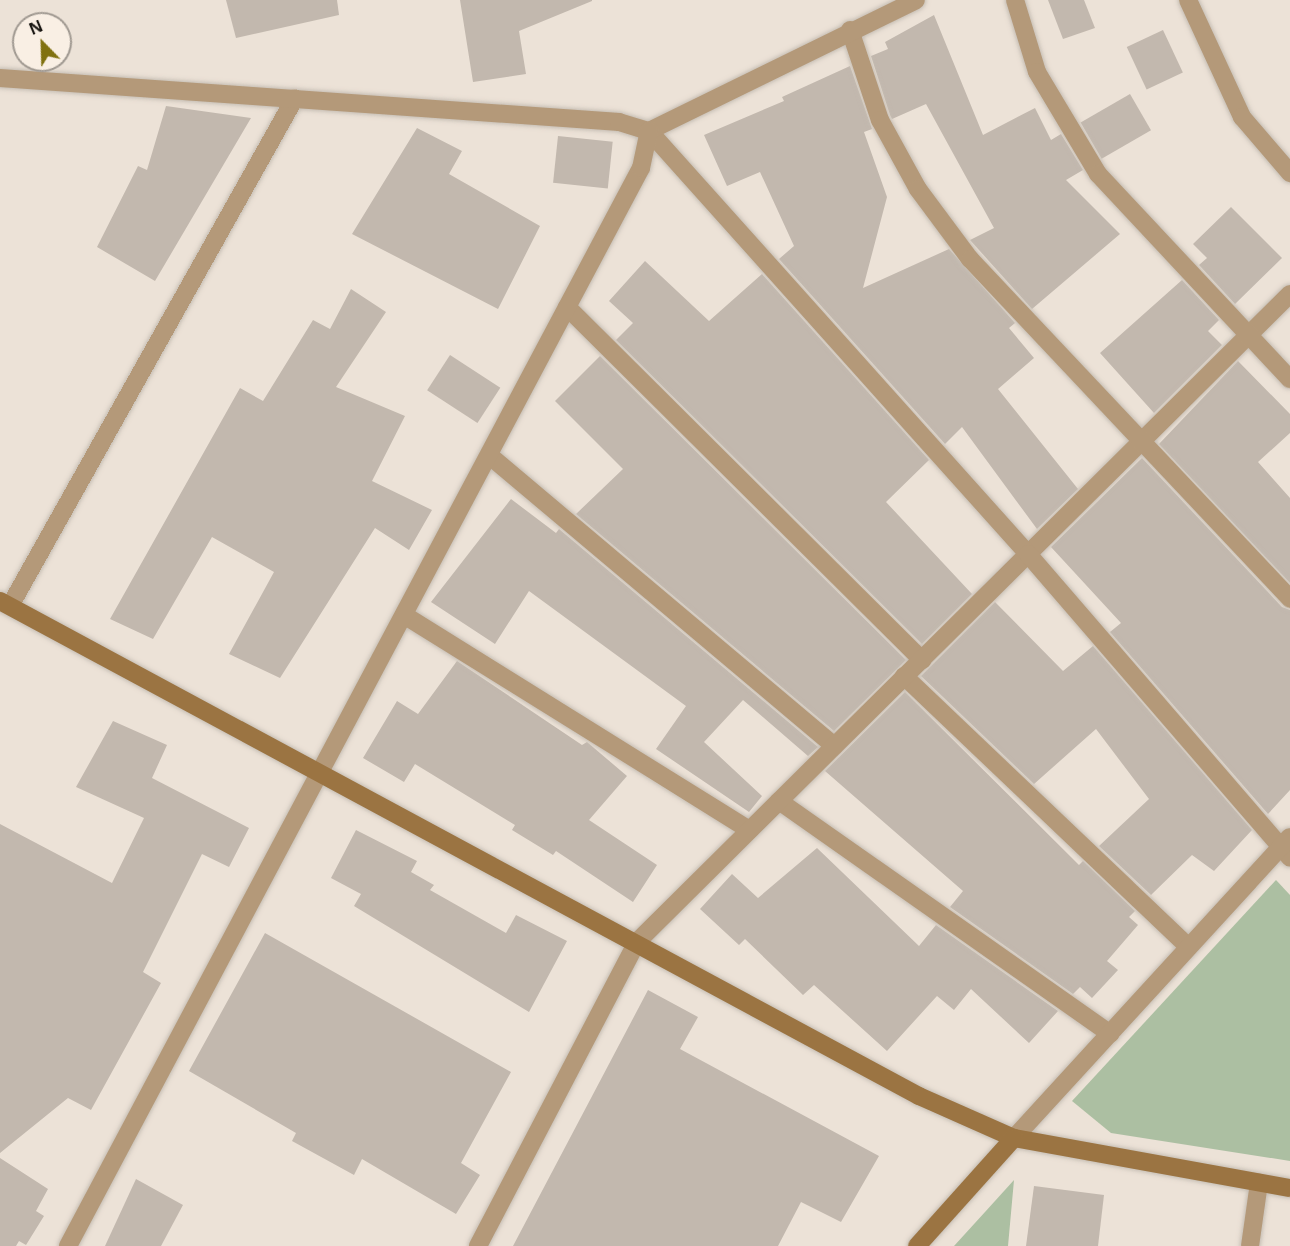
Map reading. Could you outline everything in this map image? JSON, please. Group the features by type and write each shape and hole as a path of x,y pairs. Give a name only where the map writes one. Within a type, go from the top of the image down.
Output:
{"street":[{"path":"649,131 850,30 916,0"},
{"path":"1015,0 1036,72 1098,174 1290,379"},
{"path":"1188,0 1242,117 1290,173"},
{"path":"850,30 880,120 918,189 970,259 1290,599"},
{"path":"0,78 619,122 649,131 1287,847 1189,947 917,1246"},
{"path":"295,98 5,603 324,772 919,1096 1014,1138 1290,1188"},
{"path":"68,1246 113,1156 324,772 404,615 641,168 649,131"},
{"path":"478,1246 636,942 1290,294"},
{"path":"567,307 922,660"},
{"path":"490,456 834,746"},
{"path":"404,615 750,830"},
{"path":"904,676 1189,947"},
{"path":"779,801 1110,1034"},
{"path":"1250,1246 1259,1183"}],"green space":[{"path":"1276,880 1290,895 1290,1161 1111,1133 1072,1101"},
{"path":"1014,1180 1008,1246 954,1246 985,1212"}],"building":[{"path":"226,0 337,0 339,15 236,38"},
{"path":"460,0 592,1 519,31 526,74 473,82"},
{"path":"1048,0 1084,0 1095,28 1063,39"},
{"path":"934,15 983,135 1035,108 1051,140 1061,134 1083,170 1066,180 1120,234 1032,309 970,240 994,228 926,104 892,119 890,115 871,56 888,49 885,42"},
{"path":"1163,30 1183,73 1147,90 1127,47"},
{"path":"850,66 872,129 864,132 887,197 863,288 949,249 1015,323 1009,328 1034,358 998,389 1078,489 1037,529 962,427 945,444 779,259 794,246 760,172 727,186 704,135 784,101 782,97"},
{"path":"1130,94 1151,130 1102,159 1081,122"},
{"path":"166,106 251,118 155,281 97,247 138,166 147,170"},
{"path":"417,128 462,151 449,174 540,226 498,309 352,234"},
{"path":"558,136 613,142 608,188 553,183"},
{"path":"1231,207 1282,258 1235,304 1199,265 1207,258 1193,244"},
{"path":"645,261 709,321 762,274 929,460 886,502 972,594 922,644 616,340 633,323 609,301"},
{"path":"1182,280 1219,320 1208,331 1222,345 1154,413 1100,353"},
{"path":"351,289 386,312 336,387 405,416 372,481 432,510 409,550 375,528 280,678 229,654 274,572 212,537 153,639 110,619 240,388 263,401 313,320 330,329"},
{"path":"450,355 500,388 477,423 427,390"},
{"path":"600,356 906,660 834,731 576,514 623,469 555,401"},
{"path":"1238,361 1290,414 1290,433 1258,462 1290,498 1290,583 1159,444"},
{"path":"1142,458 1282,607 1290,610 1290,790 1268,814 1110,632 1121,623 1051,547"},
{"path":"511,499 556,533 559,529 818,747 808,756 743,700 704,742 762,796 749,812 656,749 686,706 529,591 495,644 431,602"},
{"path":"995,602 1063,671 1093,646 1252,830 1214,871 1192,855 1151,895 1099,846 1149,799 1096,729 1034,784 921,676"},
{"path":"457,661 582,745 587,742 627,776 589,820 657,865 633,902 556,851 553,855 512,830 515,825 415,764 404,782 363,758 397,701 418,714"},
{"path":"905,692 1079,865 1083,861 1135,911 1129,917 1138,925 1107,961 1118,970 1092,998 1080,987 1073,994 950,907 963,891 825,771"},
{"path":"113,721 167,745 152,778 249,828 229,867 202,854 143,972 161,983 91,1110 68,1098 0,1153 0,824 112,883 144,818 76,787"},
{"path":"356,830 417,861 411,872 434,885 430,890 506,933 516,915 567,941 529,1012 354,906 361,894 331,878"},
{"path":"817,848 919,946 936,925 1058,1011 1029,1043 971,989 954,1010 937,996 887,1051 814,985 803,995 745,939 739,945 700,909 732,874 758,898"},
{"path":"265,933 511,1072 461,1163 480,1175 456,1214 362,1159 354,1175 292,1141 296,1133 189,1071"},
{"path":"648,990 698,1017 680,1049 879,1156 841,1222 801,1202 778,1246 513,1246"},
{"path":"0,1158 48,1189 36,1211 44,1216 26,1245 19,1241 16,1246 0,1246"},
{"path":"136,1179 183,1205 161,1246 105,1246"},
{"path":"1034,1186 1104,1195 1098,1246 1026,1246"}]}
